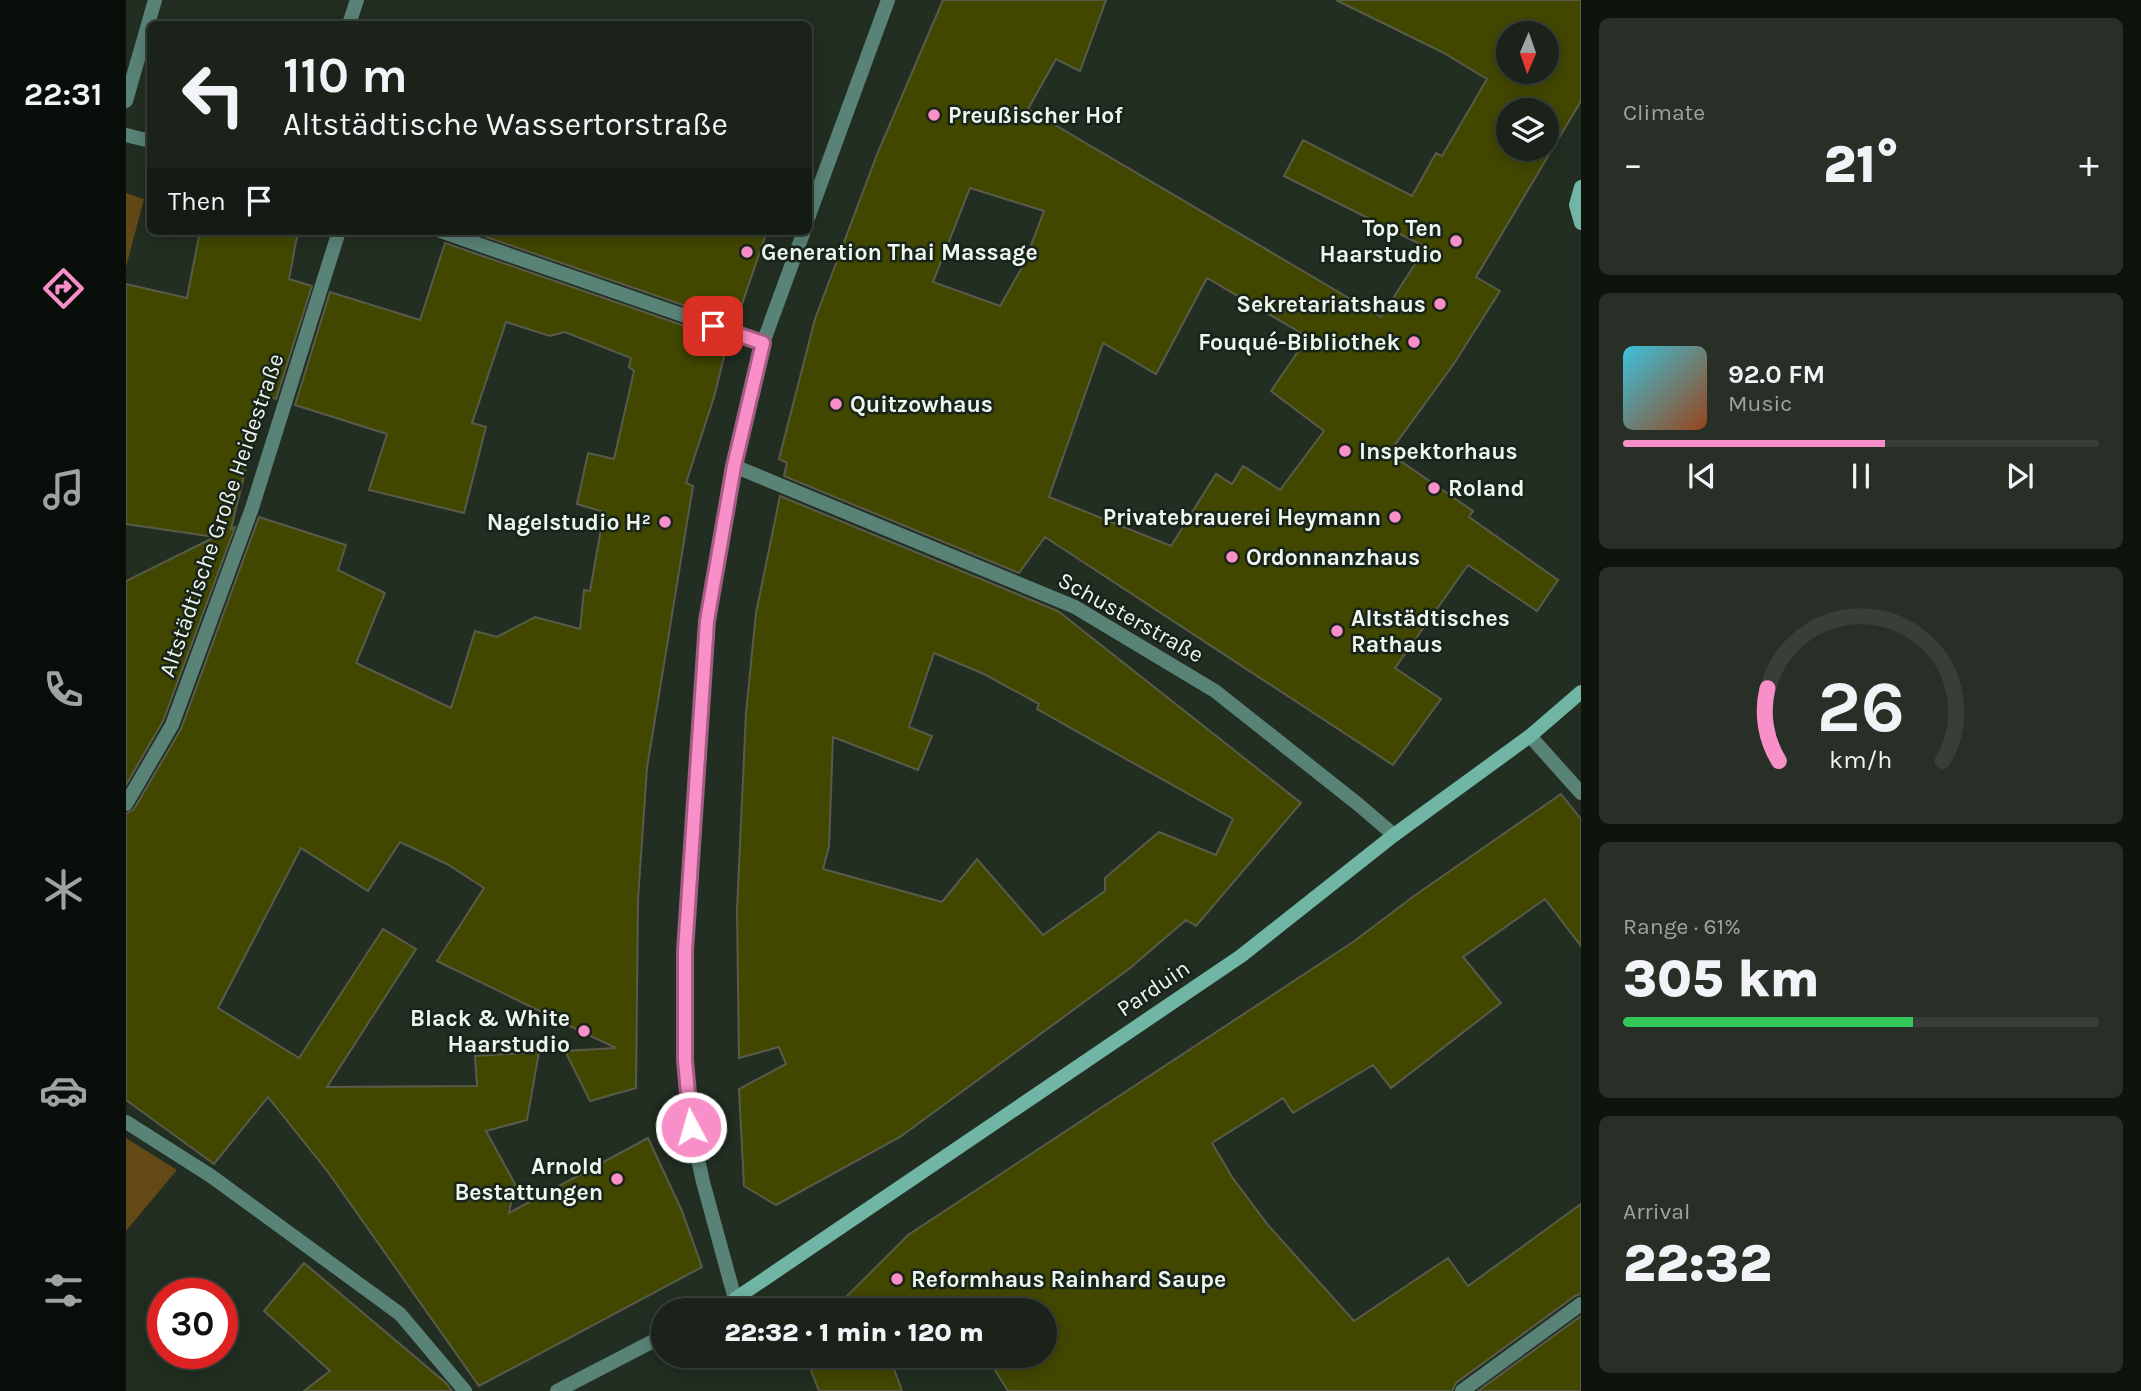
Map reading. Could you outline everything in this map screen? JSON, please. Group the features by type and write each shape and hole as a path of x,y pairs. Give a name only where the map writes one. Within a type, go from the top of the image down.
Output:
{"street":[{"path":"149,21 155,0"},
{"path":"350,21 358,0"},
{"path":"812,207 888,0"},
{"path":"126,102 147,28"},
{"path":"126,135 147,140"},
{"path":"1581,187 1576,205 1581,223"},
{"name":"Altstädtische Große Heidestraße","path":"126,804 172,725 252,508 338,235"},
{"path":"452,235 763,343"},
{"path":"735,1298 691,1127 685,1060 685,951 707,621 734,466 763,343 803,235"},
{"name":"Schusterstraße","path":"734,466 1075,607 1215,691 1394,835"},
{"name":"Parduin","path":"736,1298 1241,956 1394,835 1530,736 1581,692"},
{"path":"1530,736 1581,793"},
{"path":"126,1122 211,1176 400,1314 465,1391"},
{"path":"1462,1391 1581,1304"},
{"path":"557,1391 651,1342"}],"shaded area":[{"path":"126,193 144,199 126,267"},
{"path":"126,1138 177,1170 126,1231"}],"building":[{"path":"943,0 1106,0 1080,71 1056,59 1028,109 1381,317 1426,247 1284,176 1303,140 1412,196 1436,153 1442,156 1487,79 1442,52 1336,0 1581,0 1581,101 1559,138 1559,98 1496,98 1496,161 1545,161 1476,277 1500,291 1453,365 1389,453 1473,511 1469,517 1558,580 1537,611 1468,565 1395,668 1441,699 1393,765 1045,537 1019,573 784,476 787,463 779,459 815,319 878,152","holes":["970,188 1044,211 1024,264 1000,306 933,282","1207,278 1308,337 1271,391 1324,431 1280,490 1243,466 1232,484 1216,474 1171,546 1049,497 1103,343 1156,374"]},
{"path":"199,235 297,235 289,279 312,286 276,399 264,395 231,529 235,527 163,721 126,785 126,581 215,537 126,524 126,284 187,298"},
{"path":"481,235 766,235 740,310 735,308 732,322"},
{"path":"445,243 728,341 714,397 686,483 693,486 647,768 638,899 636,1088 590,1101 565,1051 616,1048 549,1016 547,1011 546,1014 437,961 484,888 447,864 400,842 368,891 301,848 218,1008 299,1058 383,929 416,949 327,1087 477,1086 475,1056 539,1052 527,1120 486,1131 515,1184 509,1213 648,1138 682,1211 702,1267 479,1386 328,1172 268,1097 214,1164 126,1100 126,814 134,809 181,729 259,517 346,545 338,570 385,593 356,663 451,708 475,631 497,637 535,617 580,629 584,590 590,591 604,512 577,504 588,453 614,459 634,371 629,367 631,358 565,332 550,336 506,322 472,423 486,427 464,513 369,490 387,434 295,405 330,292 420,320"},
{"path":"780,496 1058,611 1301,803 1196,926 1186,920 1129,969 900,1137 776,1205 744,1186 739,1089 786,1064 779,1047 739,1058 737,910 746,713 756,613","holes":["934,653 984,674 1039,704 1037,709 1233,819 1216,855 1159,832 1105,878 1105,891 1043,935 977,859 942,902 823,869 829,846 833,737 918,770 932,736 909,727"]},
{"path":"1561,794 1581,819 1581,946 1545,899 1463,957 1501,1003 1391,1088 1373,1065 1293,1113 1283,1098 1212,1143 1232,1177 1268,1225 1354,1321 1448,1258 1468,1286 1581,1204 1581,1294 1456,1383 1452,1391 1008,1391 994,1368 1057,1368 1057,1298 845,1298 908,1235 1353,942 1414,896"},
{"path":"304,1263 446,1383 452,1391 304,1391 330,1371 264,1311"},
{"path":"1581,1316 1581,1391 1478,1391"},
{"path":"810,1368 895,1368 902,1391 819,1391"}],"place":[{"name":"Preußischer Hof","path":"934,115"},
{"name":"Top Ten Haarstudio","path":"1456,241"},
{"name":"Generation Thai Massage","path":"747,252"},
{"name":"Sekretariatshaus","path":"1440,304"},
{"name":"Fouqué-Bibliothek","path":"1414,342"},
{"name":"Quitzowhaus","path":"836,404"},
{"name":"Inspektorhaus","path":"1345,451"},
{"name":"Roland","path":"1434,488"},
{"name":"Privatebrauerei Heymann","path":"1395,517"},
{"name":"Nagelstudio H²","path":"665,522"},
{"name":"Ordonnanzhaus","path":"1232,557"},
{"name":"Altstädtisches Rathaus","path":"1337,631"},
{"name":"Black & White Haarstudio","path":"584,1031"},
{"name":"Arnold Bestattungen","path":"617,1179"},
{"name":"Reformhaus Rainhard Saupe","path":"897,1279"}],"route":[{"path":"691,1127 685,1060 685,951 707,621 734,466 763,343 713,326"}]}
